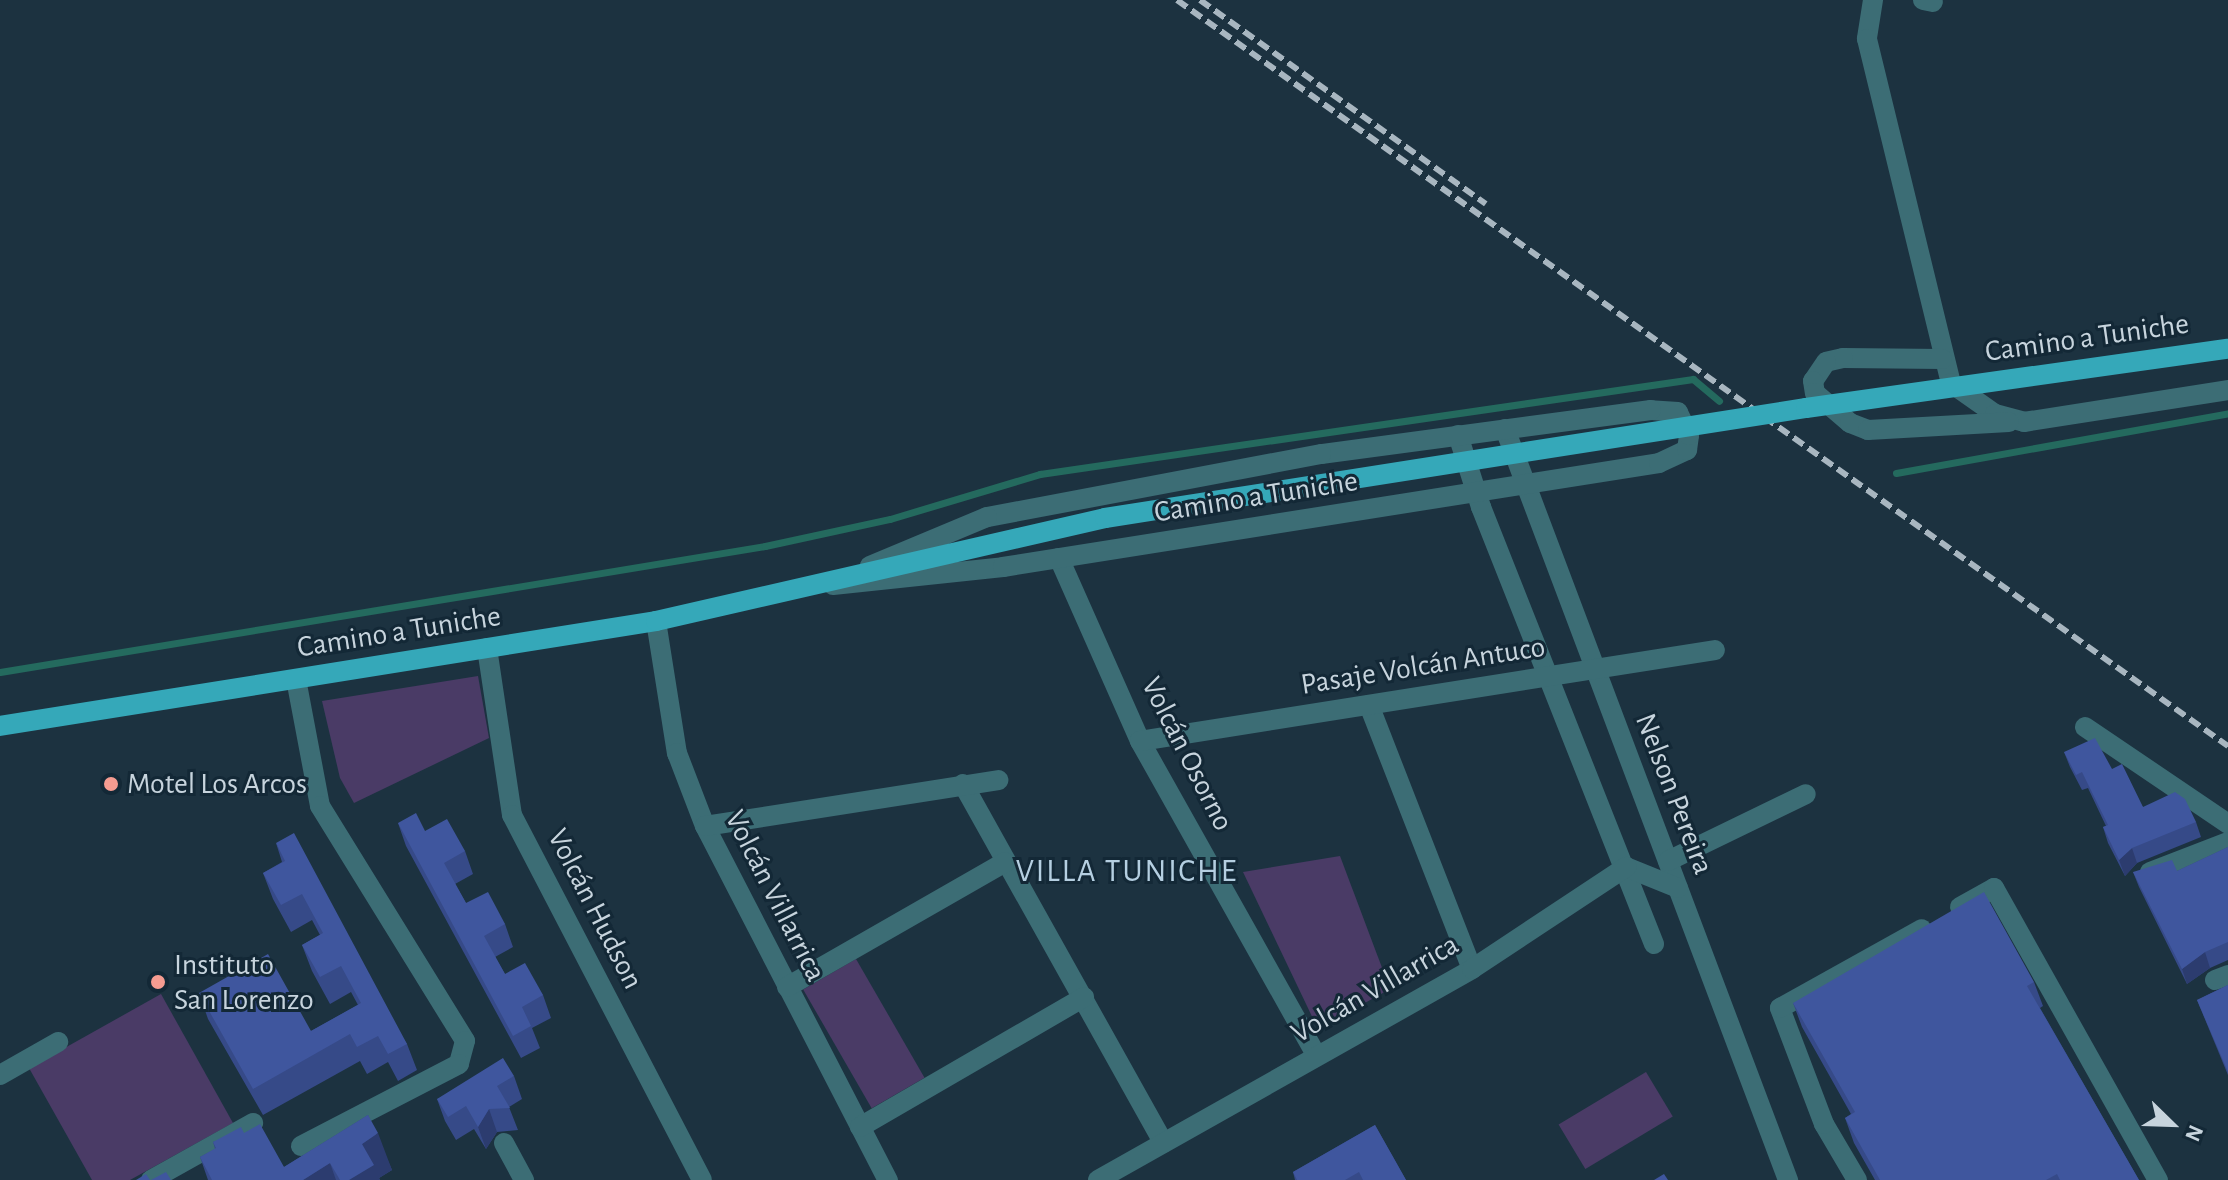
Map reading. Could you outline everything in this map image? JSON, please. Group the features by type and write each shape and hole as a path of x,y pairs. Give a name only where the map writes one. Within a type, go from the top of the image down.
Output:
{"main road":[{"name":"Camino a Tuniche","path":"0,726 656,621 1105,518 1806,408 2228,349"}],"street":[{"path":"1873,0 1867,39 1942,359"},
{"name":"Camino a Tuniche","path":"2024,422 1995,414 1963,394 1951,383 1942,359 1843,358 1826,362 1813,381 1815,393 1850,423 1868,430 2024,422 2228,390"},
{"name":"Camino a Tuniche","path":"805,586 881,584 1059,558 1525,486 1677,458 1687,450 1685,418 1651,410 1321,454 987,517 848,576"},
{"name":"Nelson Pereira","path":"1505,429 1788,1180"},
{"path":"1458,435 1477,493 1654,944"},
{"name":"Volcán Osorno","path":"1059,558 1140,741 1317,1056"},
{"name":"Volcán Villarrica","path":"656,621 677,753 705,826 888,1180"},
{"name":"Volcán Hudson","path":"487,648 512,815 702,1180"},
{"name":"Pasaje Volcán Antuco","path":"1140,741 1715,650"},
{"path":"296,679 320,806 465,1041 459,1064 301,1146"},
{"path":"1369,705 1472,969"},
{"path":"2085,727 2228,824"},
{"path":"705,826 998,780"},
{"path":"963,784 1164,1143"},
{"path":"1668,861 1806,794"},
{"path":"2142,875 2228,842"},
{"path":"787,987 1005,862"},
{"path":"1626,867 1678,888"},
{"name":"Volcán Villarrica","path":"1098,1180 1472,969 1626,867"},
{"path":"1857,1180 1824,1124 1780,1008 1994,888 2158,1180"},
{"path":"860,1127 1084,997"},
{"path":"0,1075 58,1042"},
{"path":"151,1180 253,1123"},
{"path":"504,1143 524,1180"}],"shaded area":[{"path":"478,676 489,738 354,803 340,778 322,701"},
{"path":"1340,856 1390,989 1318,1029 1243,872"},
{"path":"856,959 925,1078 872,1108 803,990"},
{"path":"161,994 233,1123 130,1180 92,1180 29,1068"},
{"path":"1646,1072 1673,1117 1585,1169 1559,1125"}],"building":[{"path":"2095,738 2112,769 2122,764 2143,807 2175,792 2185,799 2196,822 2132,848 2119,860 2103,827 2108,825 2082,772 2076,775 2064,752"},
{"path":"416,813 425,831 447,819 465,851 444,863 466,903 488,892 505,924 484,936 505,974 525,963 543,995 522,1007 531,1026 513,1036 398,823"},
{"path":"294,833 407,1044 388,1054 378,1036 357,1047 350,1034 253,1089 199,993 268,954 311,1031 361,1003 341,966 320,977 302,945 323,933 302,894 281,905 263,873 285,861 276,843"},
{"path":"2228,847 2228,942 2205,952 2182,969 2133,872 2172,860 2177,871"},
{"path":"1984,892 2034,982 2027,986 2139,1180 2060,1180 2057,1174 2046,1180 1880,1180 1845,1118 1855,1112 1793,1003"},
{"path":"2228,985 2228,1072 2197,1000"},
{"path":"503,1058 514,1076 497,1086 510,1108 489,1109 478,1127 466,1106 448,1117 437,1099"},
{"path":"368,1115 378,1133 362,1144 374,1165 349,1180 340,1180 330,1163 303,1180 212,1180 200,1157 216,1148 213,1142 241,1127 244,1133 260,1124 284,1167"},
{"path":"1375,1125 1406,1180 1363,1180 1359,1172 1345,1180 1297,1180 1293,1172"},
{"path":"166,1172 171,1180 151,1180"},
{"path":"146,1174 150,1180 136,1180"},
{"path":"1664,1174 1668,1180 1654,1180"}],"waterway":[{"path":"0,672 765,546 890,519 1040,474 1693,379 1719,401"},
{"path":"1896,473 2228,413"}],"railway":[{"path":"1177,0 2228,746"},
{"path":"1200,0 1486,204"}],"place":[{"name":"Motel Los Arcos","path":"111,784"},
{"name":"Instituto San Lorenzo","path":"158,982"}],"district":[{"name":"VILLA TUNICHE","path":"1127,871"}]}
